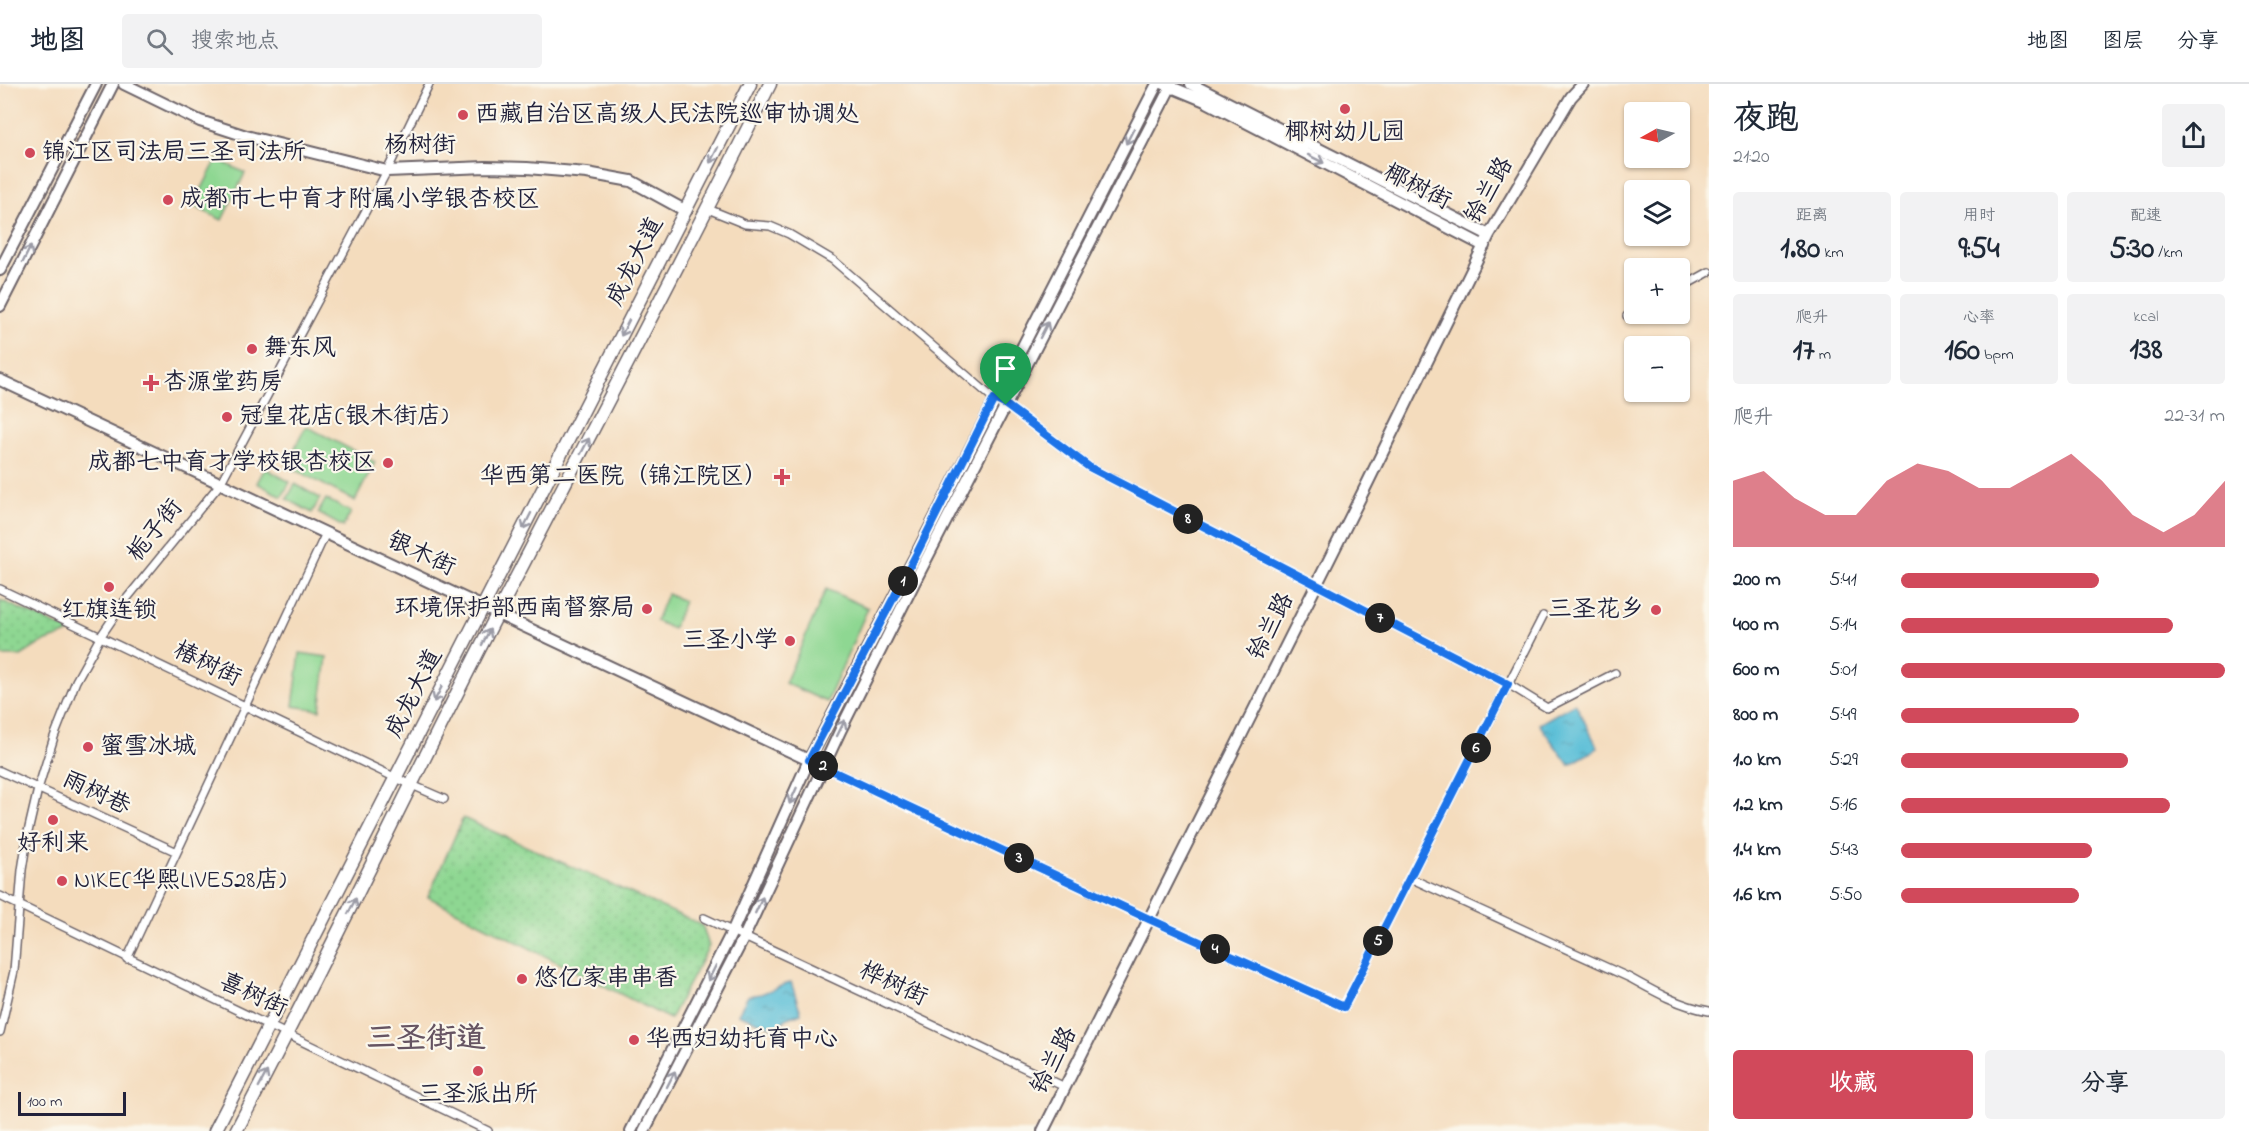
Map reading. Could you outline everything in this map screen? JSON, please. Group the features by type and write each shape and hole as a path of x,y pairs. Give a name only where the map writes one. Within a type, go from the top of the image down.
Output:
{"highway":[{"name":"成龙大道","path":"215,1131 750,84"},
{"name":"成龙大道","path":"236,1131 770,84"}],"street":[{"path":"0,270 96,84"},
{"path":"0,306 113,84"},
{"name":"杨树街","path":"124,84 200,121 246,136 387,171 486,167 587,173 631,181 686,211"},
{"name":"栀子街","path":"0,1032 14,971 21,906 22,870 38,789 54,736 76,681 101,636 124,602 220,484 387,171 429,84"},
{"path":"631,1131 732,932 809,760 913,562 994,399 1157,84"},
{"name":"椰树街","path":"1191,84 1489,235"},
{"name":"铃兰路","path":"1043,1131 1317,586 1489,235 1565,106 1583,84"},
{"path":"644,1131 744,937 916,579 1168,85"},
{"name":"椰树街","path":"1168,85 1205,101 1484,246"},
{"path":"708,209 745,224 770,226 789,234 833,260 994,399 1006,405 1089,467 1508,684 1547,708 1615,672"},
{"path":"1690,282 1709,272"},
{"name":"银木街","path":"0,381 824,767"},
{"path":"127,959 326,533"},
{"name":"椿树街","path":"0,589 396,778"},
{"path":"824,767 1149,919 1344,1007 1543,616"},
{"name":"雨树巷","path":"0,771 177,852"},
{"path":"396,778 444,799"},
{"path":"1410,878 1630,978 1661,995 1690,1007 1709,1011"},
{"name":"喜树街","path":"0,896 488,1131"},
{"name":"桦树街","path":"704,918 1065,1087"}],"green space":[{"path":"217,159 245,173 222,220 193,206"},
{"path":"306,426 375,462 355,501 286,465"},
{"path":"265,468 290,482 282,497 257,483"},
{"path":"295,484 320,498 312,513 287,499"},
{"path":"326,499 351,512 343,527 318,513"},
{"path":"826,589 868,608 827,702 785,683"},
{"path":"667,594 684,601 673,629 656,621"},
{"path":"0,600 72,632 41,643 21,656 2,656 0,654"},
{"path":"300,653 327,657 320,710 293,706"},
{"path":"463,818 702,925 709,946 670,1019 428,897"}],"water":[{"path":"1575,703 1598,748 1569,765 1539,724"},
{"path":"791,982 801,1013 785,1019 777,1029 738,1014 748,996 761,994"}],"place":[{"name":"椰树幼儿园","path":"1345,109"},
{"name":"西藏自治区高级人民法院巡审协调处","path":"463,115"},
{"name":"锦江区司法局三圣司法所","path":"30,153"},
{"name":"成都市七中育才附属小学银杏校区","path":"168,200"},
{"name":"舞东风","path":"252,349"},
{"name":"杏源堂药房","path":"151,383"},
{"name":"冠皇花店(银木街店)","path":"227,417"},
{"name":"成都七中育才学校银杏校区","path":"388,463"},
{"name":"华西第二医院（锦江院区）","path":"782,477"},
{"name":"红旗连锁","path":"109,587"},
{"name":"环境保护部西南督察局","path":"647,609"},
{"name":"三圣花乡","path":"1656,610"},
{"name":"三圣小学","path":"790,641"},
{"name":"蜜雪冰城","path":"88,747"},
{"name":"好利来","path":"53,820"},
{"name":"NIKE(华熙LIVE528店)","path":"62,881"},
{"name":"悠亿家串串香","path":"522,979"},
{"name":"华西妇幼托育中心","path":"634,1040"},
{"name":"三圣派出所","path":"478,1071"}],"district":[{"name":"三圣街道","path":"426,1040"}],"route":[{"path":"994,399 1006,405 1089,467 1508,684 1344,1007 1149,919 809,760 994,399"}]}
